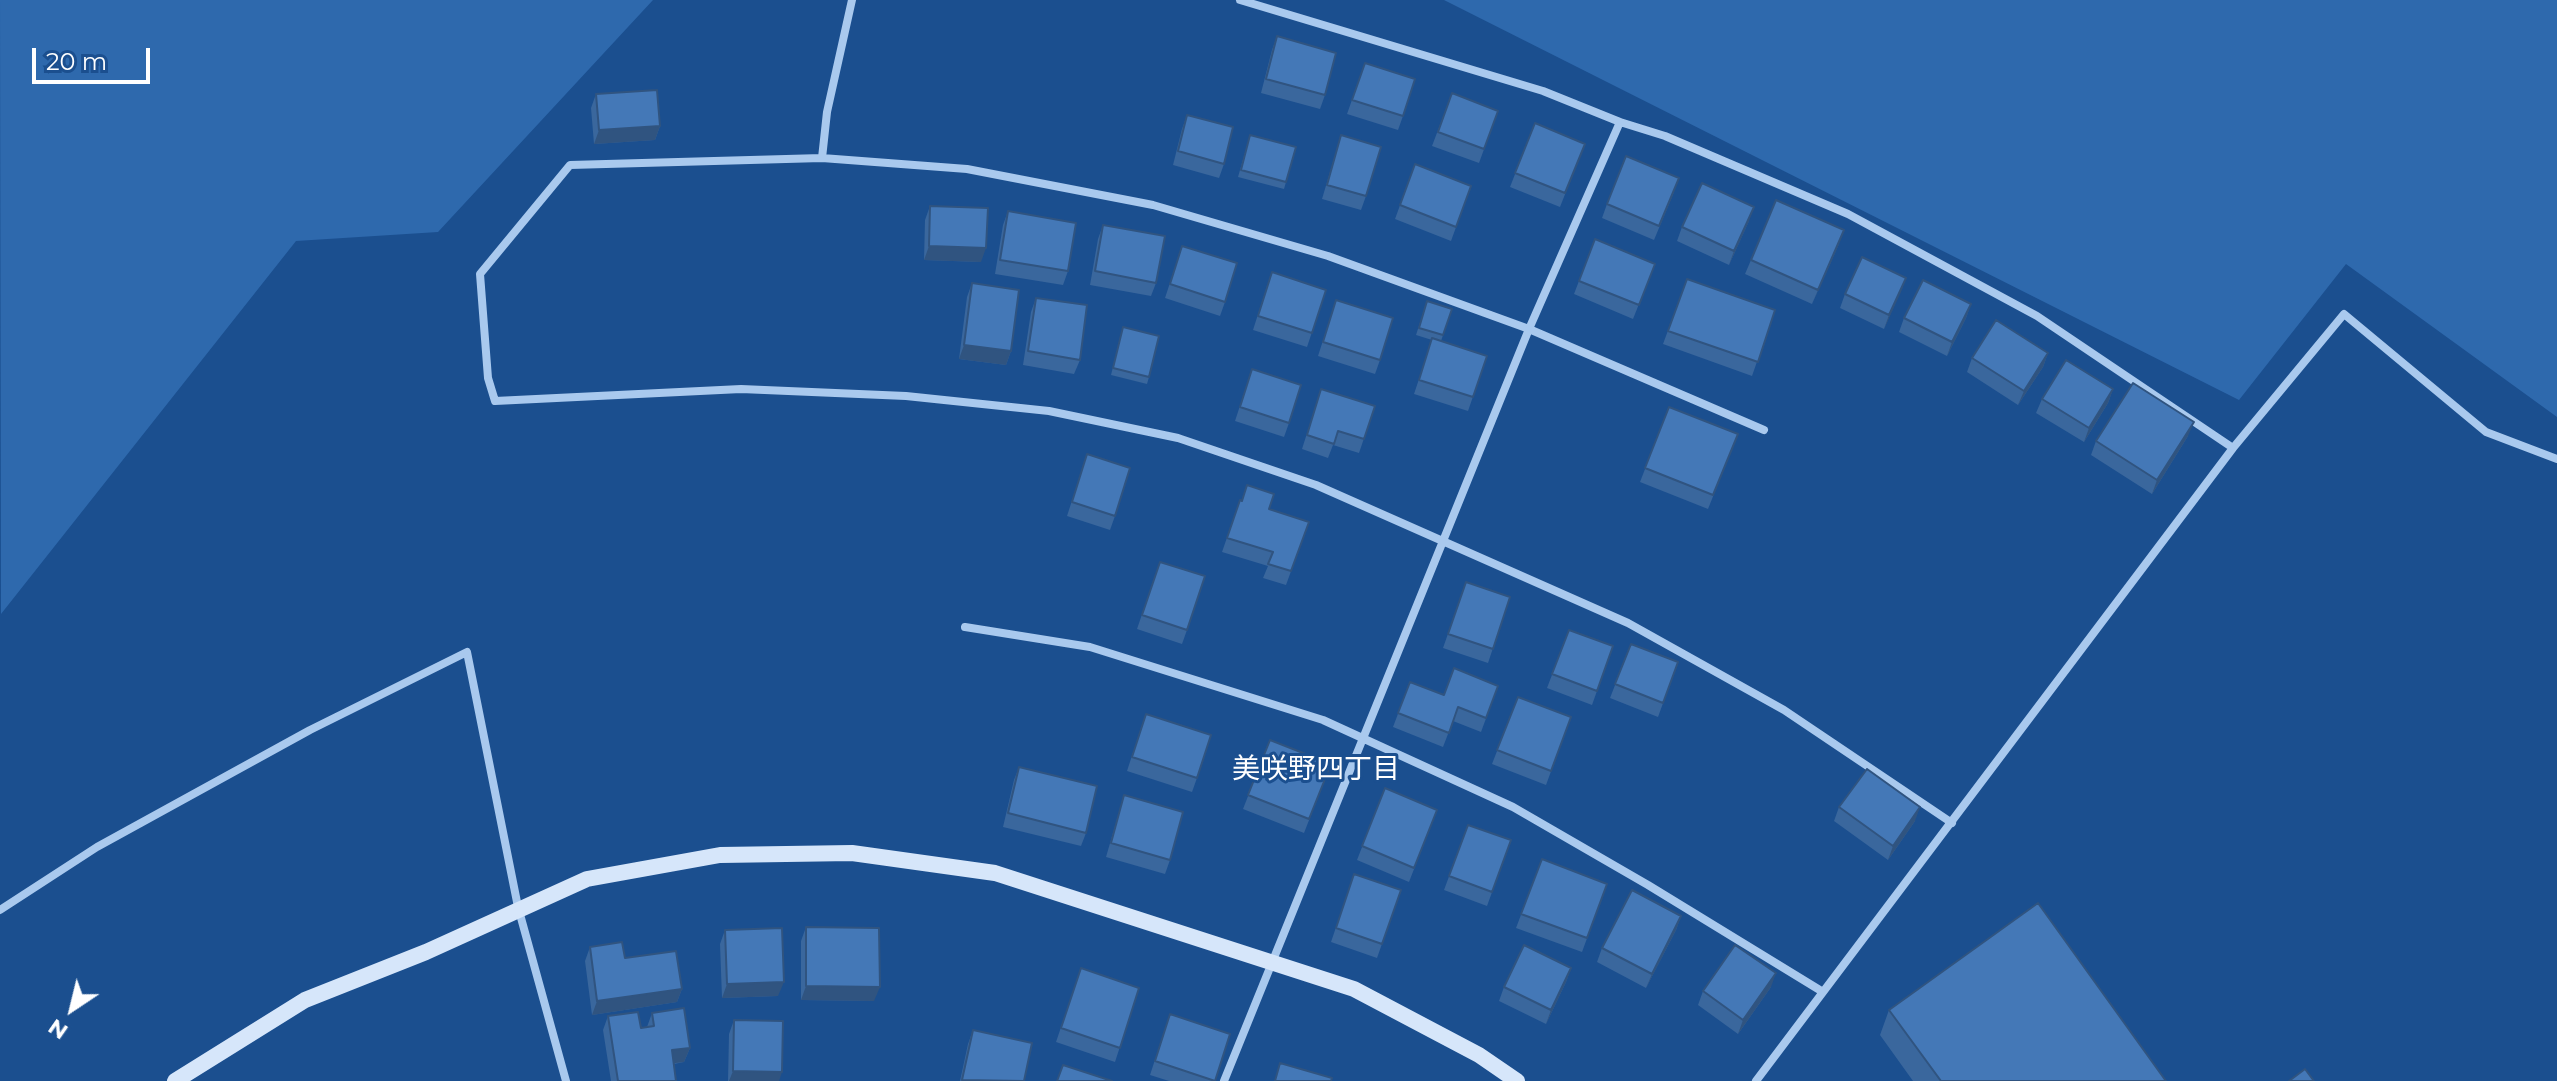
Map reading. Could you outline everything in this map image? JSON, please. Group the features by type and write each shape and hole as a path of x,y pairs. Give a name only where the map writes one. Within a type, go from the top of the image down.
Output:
{"street":[{"path":"822,158 827,112 852,0"},
{"path":"1240,0 1543,91 1620,122 1665,136 1848,214 2037,316 2233,448"},
{"path":"1224,1081 1529,329 1620,122"},
{"path":"1764,430 1529,329 1328,256 1153,205 967,169 822,158 570,165 480,274 488,378 495,401 741,389 906,396 1049,411 1178,438 1316,485 1445,539 1628,623 1784,710 1952,823"},
{"path":"1756,1081 2233,448 2344,314 2486,432 2557,459"},
{"path":"965,627 1090,647 1323,720 1513,807 1823,992"},
{"path":"0,910 150,817 310,730 467,652 518,907 566,1081"},
{"path":"175,1081 305,1000 426,952 518,907 587,879 720,855 852,853 995,873 1354,989 1479,1055 1517,1081"}],"shaded area":[{"path":"0,0 653,0 438,232 296,241 1,614"},
{"path":"1444,0 2557,0 2557,417 2346,264 2239,400"}],"building":[{"path":"1277,36 1336,53 1325,95 1266,79"},
{"path":"1365,63 1415,79 1403,116 1352,100"},
{"path":"657,90 660,126 599,130 596,94"},
{"path":"1452,93 1498,111 1484,149 1438,132"},
{"path":"1187,115 1233,127 1224,164 1178,151"},
{"path":"1535,123 1585,144 1565,193 1515,173"},
{"path":"1250,135 1296,147 1286,182 1241,170"},
{"path":"1341,135 1381,147 1366,196 1327,185"},
{"path":"1626,156 1679,178 1659,226 1607,204"},
{"path":"1415,164 1471,186 1456,227 1400,205"},
{"path":"1702,183 1754,207 1734,251 1682,227"},
{"path":"1776,200 1844,230 1818,290 1751,260"},
{"path":"930,206 988,208 986,248 929,246"},
{"path":"1008,211 1076,223 1068,271 1000,260"},
{"path":"1103,225 1165,236 1156,283 1095,271"},
{"path":"1595,239 1655,264 1639,305 1579,281"},
{"path":"1182,246 1237,263 1225,302 1170,284"},
{"path":"1862,257 1906,278 1889,315 1845,294"},
{"path":"1272,272 1326,290 1312,333 1258,316"},
{"path":"1687,279 1775,310 1758,362 1668,331"},
{"path":"1923,280 1971,304 1952,342 1904,318"},
{"path":"972,283 1019,290 1011,351 964,345"},
{"path":"1036,298 1087,305 1080,360 1028,351"},
{"path":"1336,300 1393,318 1380,360 1323,342"},
{"path":"1427,301 1452,309 1443,335 1419,328"},
{"path":"1996,320 2048,353 2024,391 1972,358"},
{"path":"1123,327 1159,336 1149,377 1113,368"},
{"path":"1432,338 1487,356 1473,397 1419,380"},
{"path":"2066,360 2113,389 2089,428 2042,399"},
{"path":"1252,369 1301,385 1289,423 1240,407"},
{"path":"2133,383 2194,422 2157,480 2096,441"},
{"path":"1321,389 1375,406 1364,439 1338,431 1334,444 1307,435"},
{"path":"1669,407 1738,434 1713,495 1645,468"},
{"path":"1087,454 1130,468 1115,516 1072,502"},
{"path":"1247,485 1274,494 1269,509 1309,522 1291,571 1268,564 1273,552 1227,538"},
{"path":"1160,562 1205,576 1187,630 1142,615"},
{"path":"1466,582 1510,597 1493,649 1448,634"},
{"path":"1569,630 1613,646 1597,691 1552,674"},
{"path":"1631,644 1678,662 1663,703 1615,684"},
{"path":"1454,668 1498,686 1486,718 1458,707 1449,733 1398,713 1410,682 1444,695"},
{"path":"1518,697 1571,717 1551,771 1497,750"},
{"path":"1146,714 1211,735 1197,778 1132,757"},
{"path":"1270,740 1331,764 1309,819 1248,795"},
{"path":"1019,767 1097,786 1086,833 1008,813"},
{"path":"1867,769 1920,807 1893,846 1839,807"},
{"path":"1385,788 1437,810 1414,868 1362,846"},
{"path":"1124,795 1183,812 1170,860 1111,843"},
{"path":"1468,825 1511,840 1492,892 1449,876"},
{"path":"1542,859 1607,884 1587,938 1521,914"},
{"path":"1354,874 1401,890 1382,944 1336,928"},
{"path":"1632,890 1681,916 1652,974 1602,948"},
{"path":"2038,903 2166,1081 1941,1081 1889,1010"},
{"path":"806,927 879,928 880,987 806,986"},
{"path":"782,928 784,982 727,984 725,930"},
{"path":"622,942 625,958 676,951 682,989 597,1001 590,947"},
{"path":"1524,945 1571,968 1551,1010 1504,987"},
{"path":"1735,945 1776,973 1743,1020 1703,991"},
{"path":"1081,968 1139,988 1120,1048 1061,1028"},
{"path":"684,1008 690,1048 672,1050 676,1081 618,1081 608,1016 638,1012 641,1028 654,1026 652,1013"},
{"path":"1170,1014 1230,1034 1215,1081 1155,1061"},
{"path":"734,1020 783,1021 782,1072 733,1071"},
{"path":"973,1030 1032,1043 1024,1081 962,1080"},
{"path":"1280,1063 1332,1078 1331,1081 1275,1081"},
{"path":"1063,1065 1112,1081 1057,1081"},
{"path":"2305,1069 2314,1081 2289,1081"}],"district":[{"name":"美咲野四丁目","path":"1316,770"}]}
